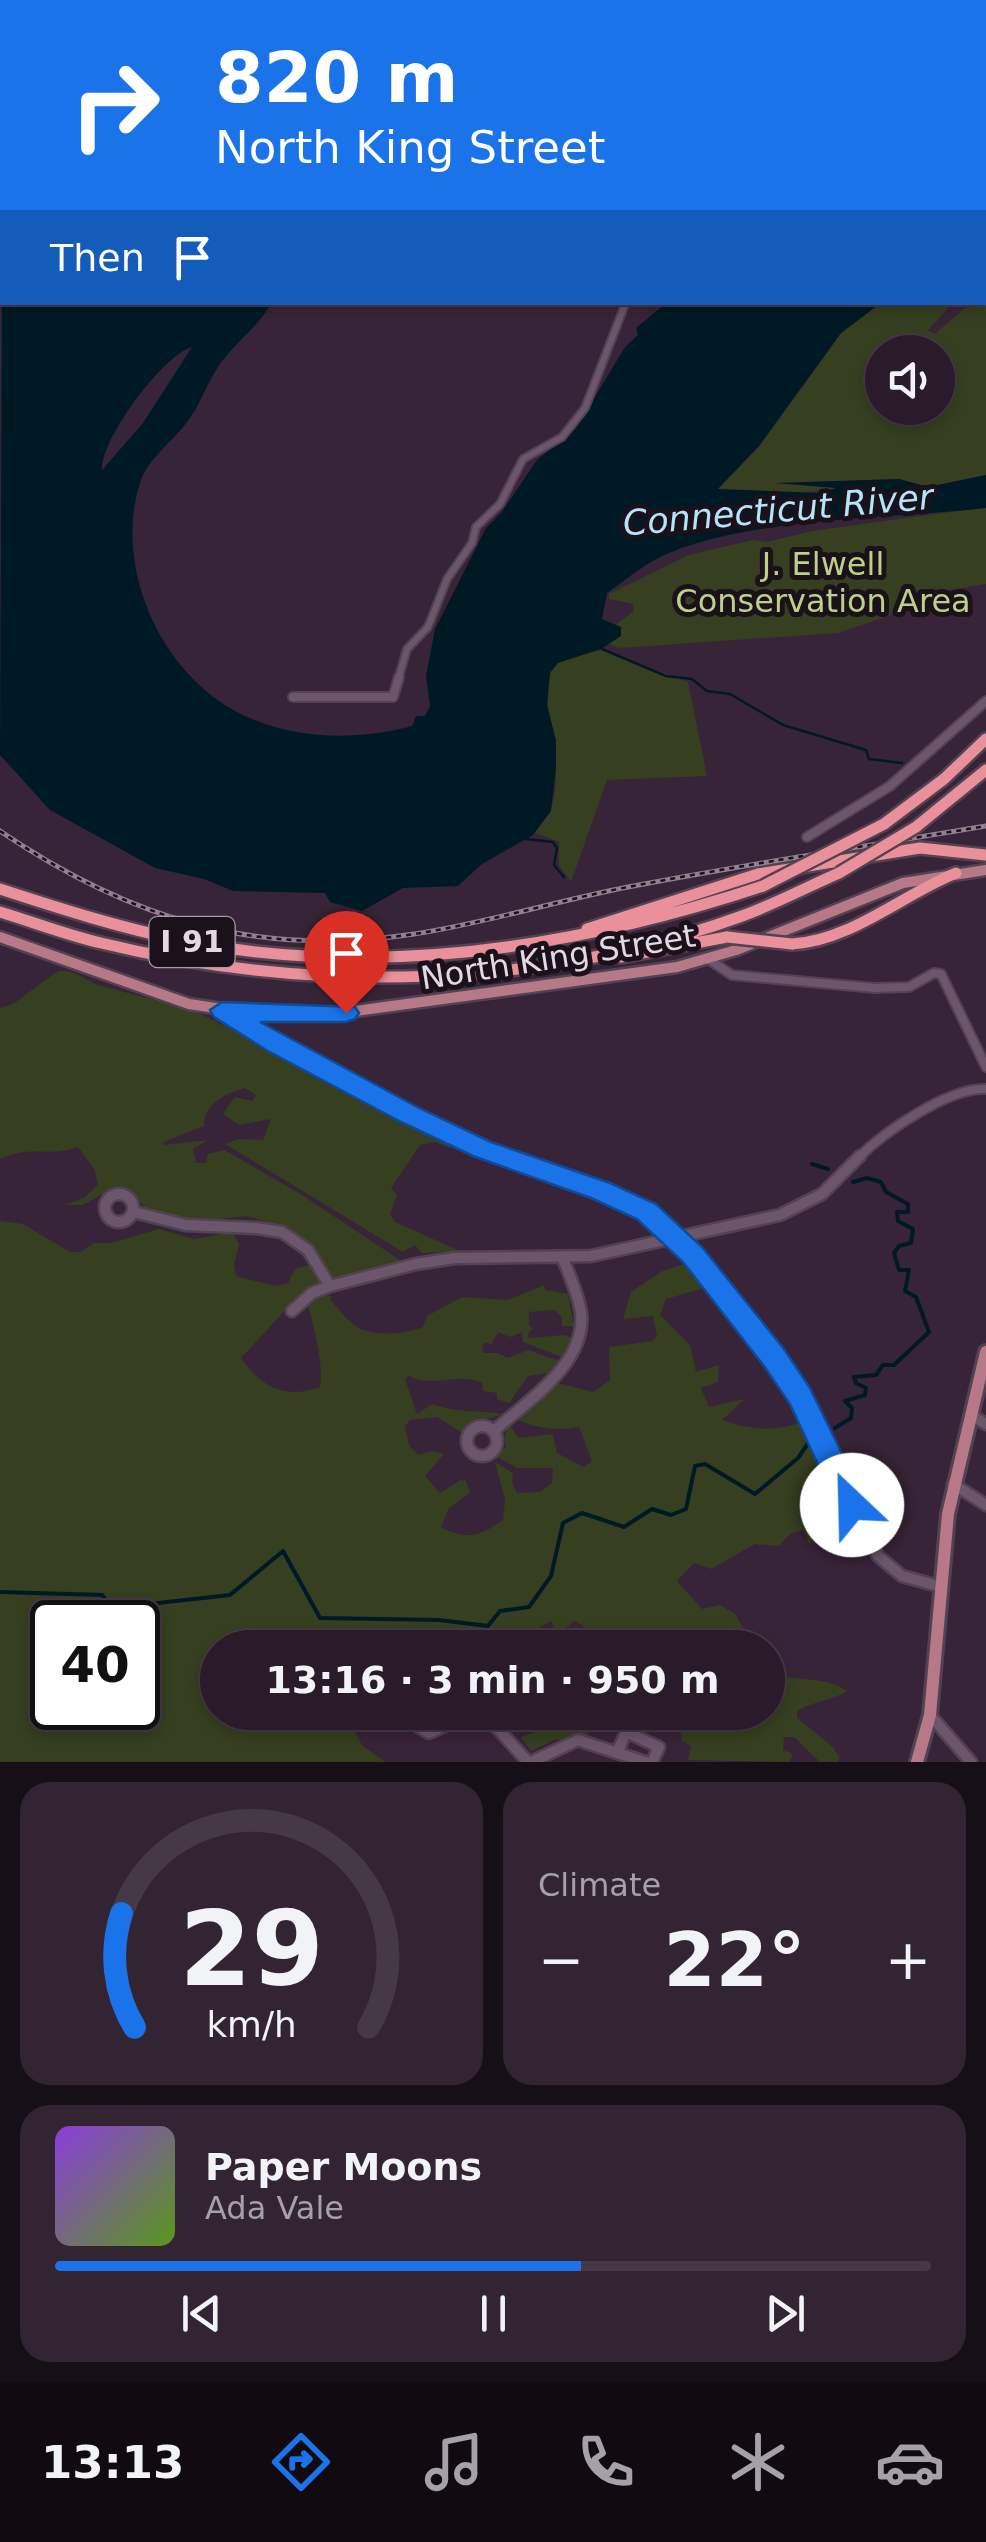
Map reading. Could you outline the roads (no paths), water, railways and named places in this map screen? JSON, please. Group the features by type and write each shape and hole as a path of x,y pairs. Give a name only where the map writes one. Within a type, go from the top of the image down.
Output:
{"highway":[{"name":"I 91","path":"0,889 76,915 171,938 279,953 391,956 485,951 598,934 693,910 762,886 828,856 884,824 986,740"},
{"name":"I 91","path":"0,912 132,951 257,971 399,976 518,968 696,931 775,903 839,873 916,827 986,770"},
{"path":"391,956 559,936 725,882 772,871 920,848 986,855"},
{"path":"518,968 600,960 727,938 812,944 843,935 902,896 956,873"}],"main road":[{"name":"North King Street","path":"0,937 160,996 222,1010 296,1016 353,1012 628,975 708,959 903,884 986,867"},
{"name":"North King Street","path":"828,912 840,902 897,880 986,867"},
{"path":"918,1762 930,1715 953,1484 986,1352"}],"street":[{"path":"293,697 393,697 407,649 430,623 447,579 472,543 476,527 500,504 522,461 562,437 585,408 625,305"},
{"path":"807,836 890,786 986,701"},
{"path":"292,1312 312,1293 330,1286 436,1260 563,1258 616,1252 780,1216 807,1204 899,1126 960,1090 985,1089 984,1056 941,974 896,988 739,976 723,972 708,959"},
{"path":"222,1010 346,1083 482,1149 630,1202 677,1238 746,1319 800,1396 878,1556 902,1576 942,1587"},
{"path":"134,1212 188,1226 252,1227 282,1233 304,1245 330,1286"},
{"path":"494,1431 563,1363 579,1335 580,1308 563,1258"},
{"path":"971,1416 986,1424"},
{"path":"953,1484 986,1505"},
{"path":"930,1715 972,1762"},
{"path":"499,1730 530,1762 578,1740 644,1762"},
{"path":"618,1751 626,1732 659,1747 652,1762"}],"water":[{"name":"Connecticut River","path":"2,305 270,305 224,359 189,419 144,473 134,513 133,547 150,614 187,673 212,696 241,714 304,733 347,736 391,731 412,726 416,716 425,716 430,706 426,676 435,629 486,528 537,460 576,428 625,347 638,335 636,328 664,305 878,305 841,333 759,446 718,489 820,493 836,488 775,483 899,479 928,487 986,475 986,508 813,522 724,536 651,562 607,593 602,619 621,627 621,636 601,649 558,663 550,673 547,705 556,740 551,811 533,835 482,864 458,886 403,888 362,911 330,902 325,893 233,891 204,879 155,868 50,810 0,755","holes":["192,347 143,423 102,470 111,439 135,400 165,366"]}],"waterway":[{"path":"602,649 666,676 692,679 707,691 730,694 783,725 866,750 869,759 902,763"},
{"path":"526,839 553,842 557,848 554,865 564,877"},
{"path":"812,1164 828,1169"},
{"path":"835,1428 851,1418 852,1408 845,1401 865,1395 866,1388 856,1383 854,1377 876,1375 883,1365 894,1365 929,1332 916,1297 905,1291 909,1270 899,1270 894,1253 899,1246 911,1243 913,1229 898,1221 897,1212 908,1212 908,1204 886,1192 881,1182 867,1178 853,1182"},
{"path":"0,1592 102,1595 113,1608 230,1595 283,1551 320,1618 439,1620 488,1626 500,1611 529,1607 551,1576 563,1523 582,1513 624,1527 652,1509 671,1515 686,1509 695,1466 705,1464 755,1494 798,1458 809,1442"}],"railway":[{"path":"0,831 97,888 146,909 248,935 356,940 414,934 628,887 986,826"}],"park label":[{"name":"J. Elwell Conservation Area","path":"823,582"}]}
